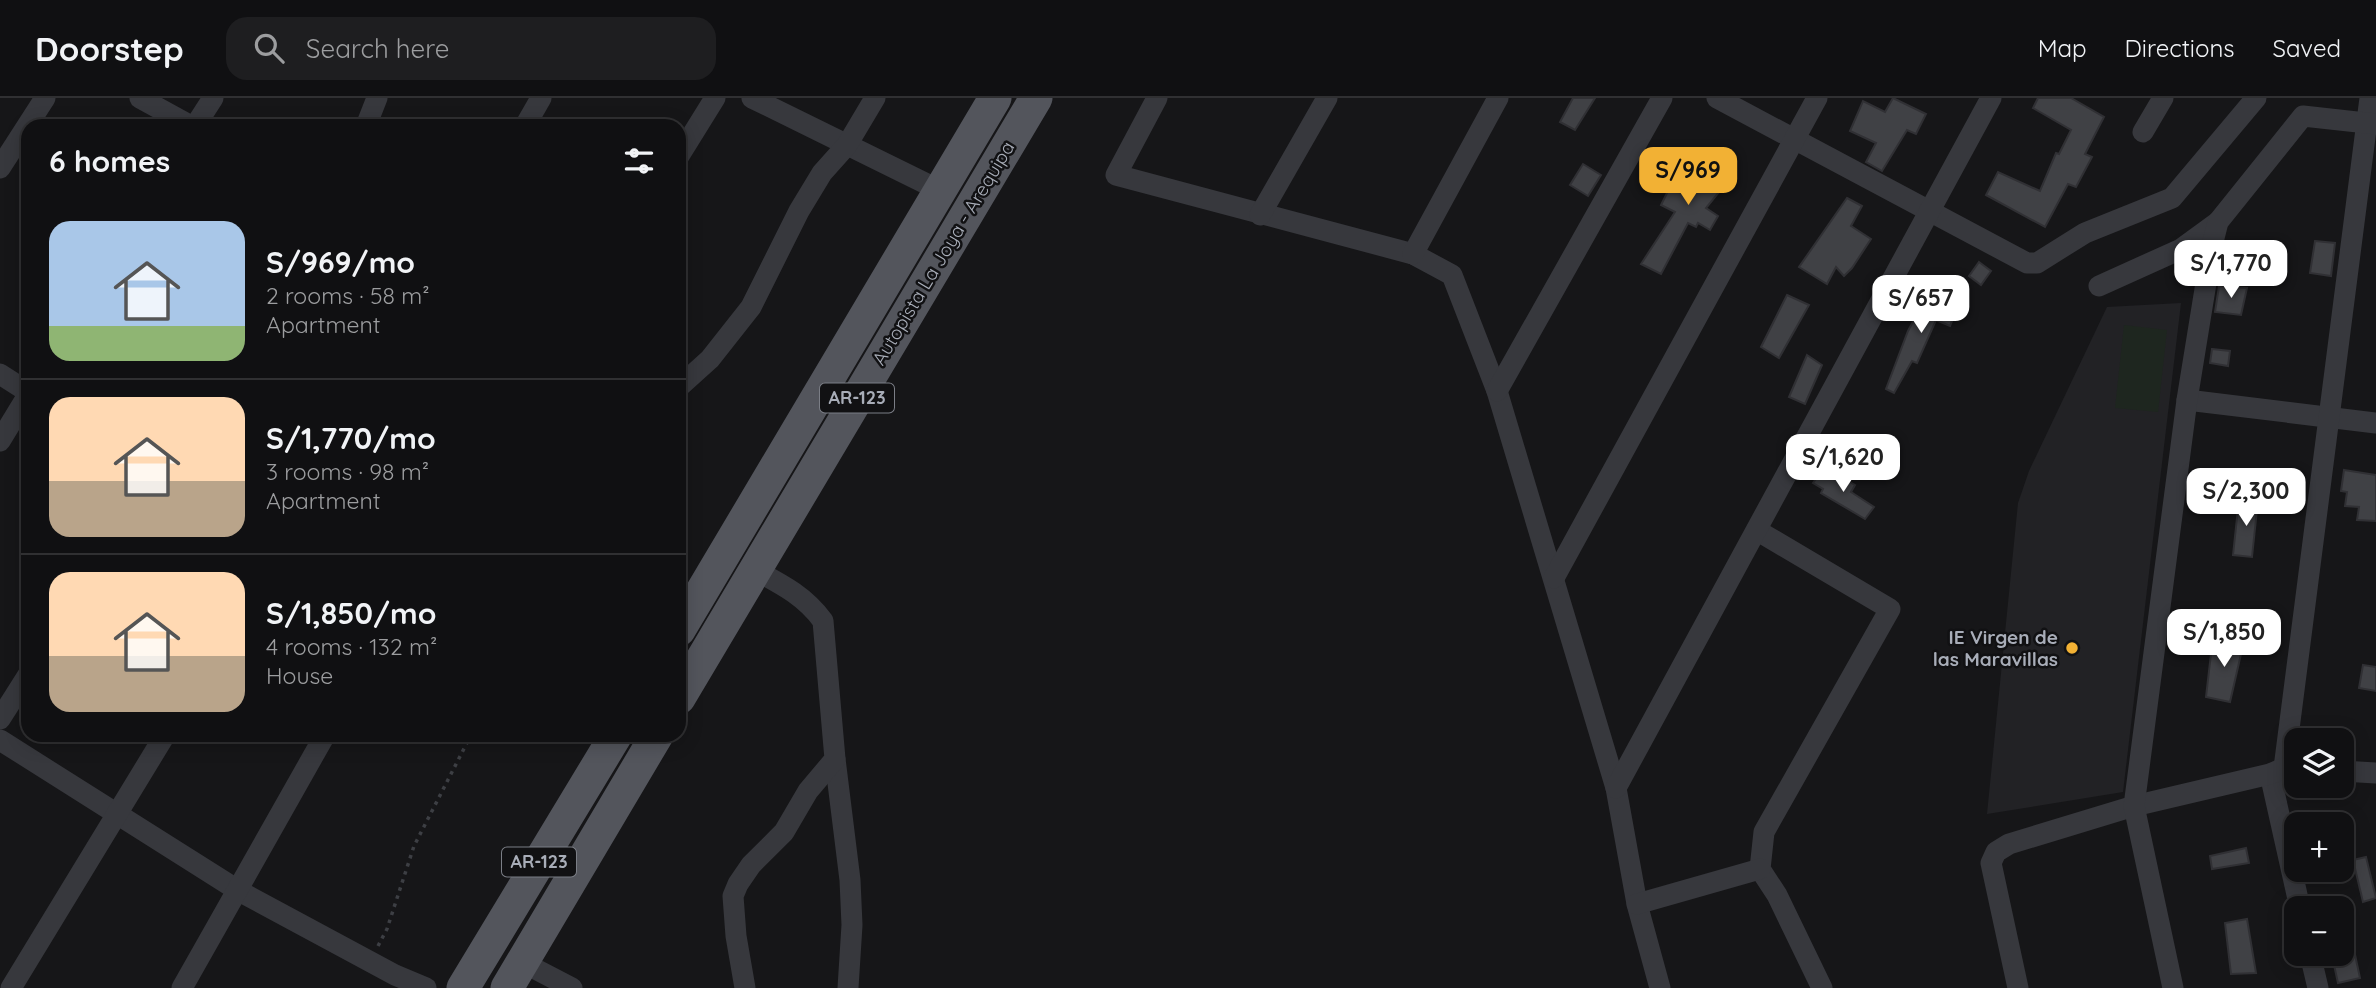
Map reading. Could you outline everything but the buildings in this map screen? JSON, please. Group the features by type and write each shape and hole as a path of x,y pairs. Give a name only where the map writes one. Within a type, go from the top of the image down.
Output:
{"main road":[{"name":"Autopista La Joya - Arequipa","path":"686,618 995,98"},
{"name":"Autopista La Joya - Arequipa","path":"686,686 1036,98"},
{"name":"AR-123","path":"463,988 611,742"},
{"name":"AR-123","path":"514,975 653,742"}],"street":[{"path":"32,119 45,98"},
{"path":"140,98 180,119"},
{"path":"198,119 213,98"},
{"path":"369,119 377,98"},
{"path":"529,119 541,98"},
{"path":"686,145 715,98"},
{"path":"752,98 939,190"},
{"path":"686,380 736,330 751,307 816,183 847,145 875,98"},
{"path":"1157,98 1116,176 1413,254 1452,275 1497,391 1616,788 1637,904 1660,988"},
{"path":"1260,215 1327,98"},
{"path":"1413,254 1499,98"},
{"path":"1497,391 1662,98"},
{"path":"1717,98 1795,137 2027,263 2037,263 2085,233 2172,198 2256,98"},
{"path":"1554,578 1817,98"},
{"path":"1616,788 1991,98"},
{"path":"2143,132 2163,98"},
{"path":"2289,728 2328,417 2371,124 2370,98"},
{"path":"2099,286 2181,250 2218,222 2303,116 2371,124"},
{"path":"0,168 21,135"},
{"path":"2173,988 2134,806 2187,400 2218,222"},
{"path":"0,374 21,389"},
{"path":"2187,400 2376,423"},
{"path":"0,440 21,406"},
{"path":"1758,531 1890,609 1764,831 1760,869 1777,895 1822,988"},
{"path":"755,570 793,591 814,608 823,621 850,891 852,925 848,988"},
{"path":"0,719 21,686"},
{"path":"0,740 239,891 426,988"},
{"path":"11,988 160,742"},
{"path":"182,988 321,742"},
{"path":"745,988 736,936 733,896 751,865 784,832 808,792 835,759"},
{"path":"2018,988 1991,863 1996,852 2009,844 2134,806 2284,770"},
{"path":"2354,772 2376,773"},
{"path":"2287,798 2299,896"},
{"path":"1637,904 1760,869"},
{"path":"2313,966 2318,988"},
{"path":"514,975 572,988"}],"path":[{"path":"370,960 387,929 414,846 467,742"}],"shaded area":[{"name":"IE Virgen de las Maravillas","path":"2181,303 2123,792 1987,814 2018,503 2029,471 2107,307"},
{"path":"2124,325 2167,330 2158,412 2115,408"}],"place":[{"name":"IE Virgen de las Maravillas","path":"2072,648"}]}
